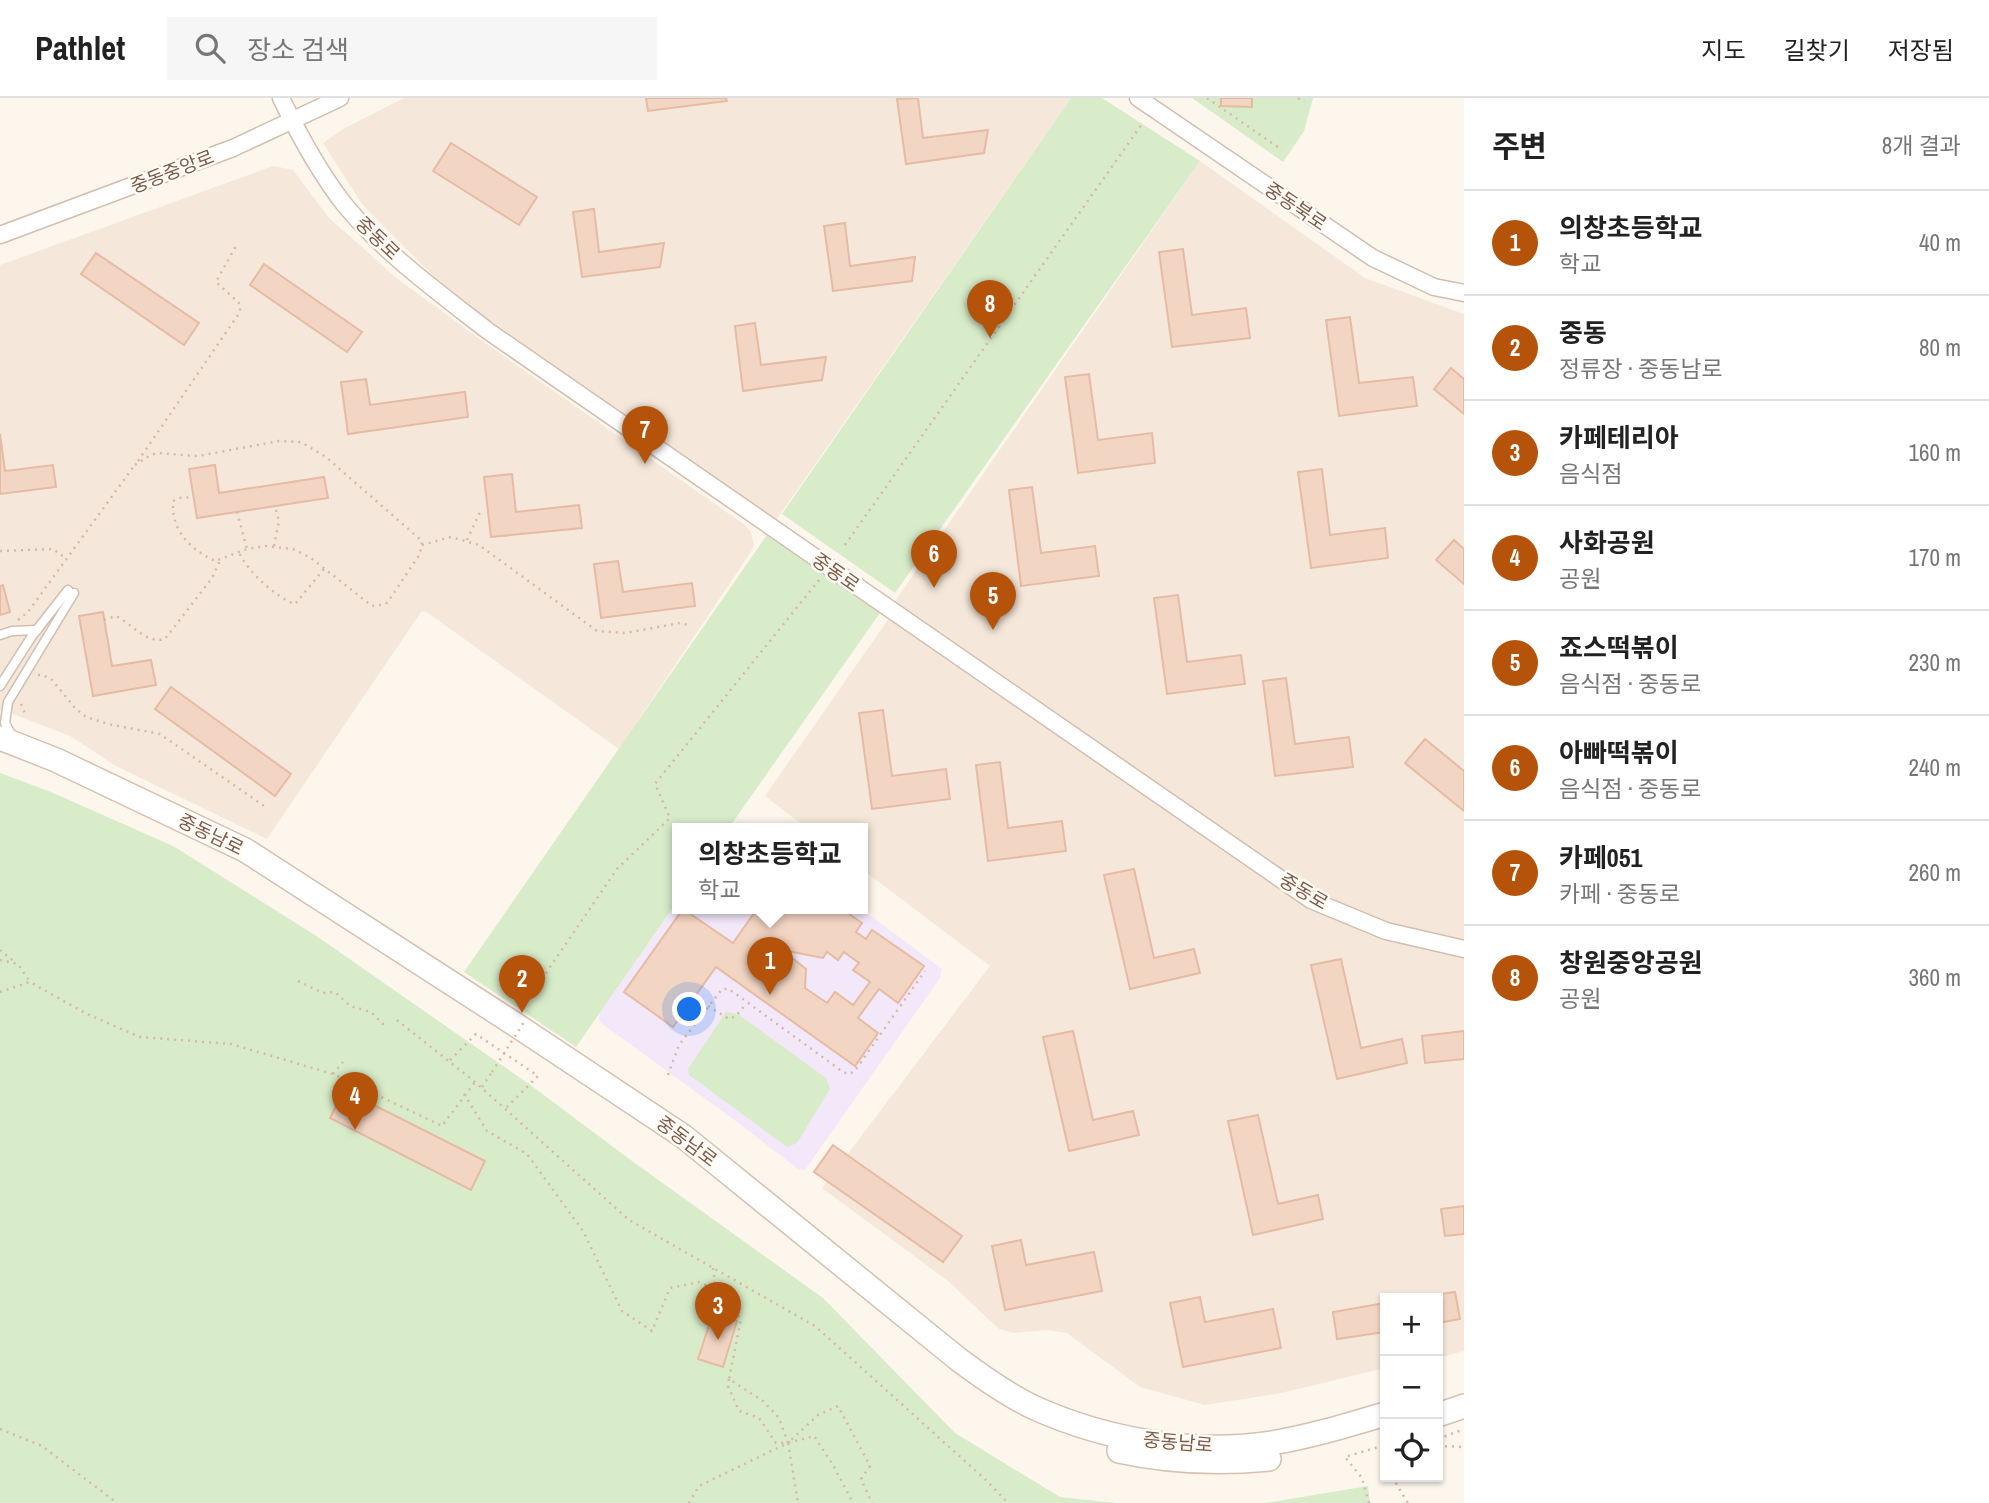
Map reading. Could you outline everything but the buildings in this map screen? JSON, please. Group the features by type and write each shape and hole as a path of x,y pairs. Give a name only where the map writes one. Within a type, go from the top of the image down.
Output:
{"street":[{"name":"중동로","path":"281,98 332,186 358,220 421,279 488,331 1311,900 1386,931 1464,949"},
{"name":"중동중앙로","path":"0,235 233,148 340,98"},
{"name":"중동북로","path":"1138,98 1373,258 1434,287 1464,293"},
{"name":"중동남로","path":"7,746 56,760 245,850 683,1136 982,1377 1035,1408 1093,1429 1150,1441 1207,1446 1270,1443 1380,1415"},
{"name":"중동남로","path":"7,746 90,792 236,862 578,1081 683,1152 958,1375 1005,1408 1035,1424 1093,1445 1150,1458 1208,1462 1271,1459 1380,1431"},
{"path":"1443,1397 1464,1390"},
{"path":"1443,1413 1464,1406"}],"lane":[{"path":"0,685 37,630 71,591 52,632 5,708 5,723 13,738 7,746"},
{"path":"0,635 12,631 37,630"}],"path":[{"path":"1208,98 1282,150"},
{"path":"1298,98 1304,102"},
{"path":"845,545 1142,124"},
{"path":"16,621 28,612 135,466 240,312 240,304 216,282 237,244"},
{"path":"135,466 158,453 198,456 279,441 301,442 327,457 376,502 415,532 422,545 420,554 389,600 378,606 366,603 304,552 274,546 239,552 215,561 204,555 185,541 177,529 173,501 194,497"},
{"path":"274,546 279,521 275,506"},
{"path":"237,512 247,550"},
{"path":"467,540 480,512"},
{"path":"422,545 444,538 467,540 479,545 597,631 625,633 680,623 688,625"},
{"path":"0,551 53,549 67,559"},
{"path":"239,552 250,570 282,598 295,604 324,569"},
{"path":"104,620 116,616 149,638 166,639 212,578 220,560"},
{"path":"521,1009 617,869 670,817 655,784 819,580"},
{"path":"34,677 43,674 52,680 86,717 151,732 169,739 267,808"},
{"path":"22,697 21,704 26,716"},
{"path":"0,950 18,964 30,982 85,1013 140,1037 231,1044 333,1074 442,1126 475,1082"},
{"path":"0,960 18,964"},
{"path":"668,1074 679,1045 722,989 729,989 848,1074 859,1067 925,971"},
{"path":"298,981 323,993 335,992 350,1006 371,1012 387,1028"},
{"path":"0,992 30,982"},
{"path":"708,1006 729,1019 736,1016 747,1003"},
{"path":"481,1088 526,1019"},
{"path":"397,1020 450,1060 629,1220 815,1326 1008,1503"},
{"path":"450,1060 476,1034 538,1076 505,1109"},
{"path":"333,1074 343,1062"},
{"path":"370,1103 374,1094"},
{"path":"464,1094 487,1131 527,1154 583,1231 622,1311 652,1331 670,1288 699,1282 716,1290 741,1319 728,1386 739,1411 759,1419 776,1443 788,1443 818,1415 838,1406 870,1466 861,1479 872,1503"},
{"path":"713,1268 716,1290"},
{"path":"729,1379 763,1401 779,1418 788,1443 797,1503"},
{"path":"0,1429 42,1446 117,1503"},
{"path":"1443,1436 1464,1429"},
{"path":"689,1503 699,1486 788,1443 814,1436 853,1503"},
{"path":"1368,1503 1362,1478 1345,1457 1380,1446"},
{"path":"1443,1446 1464,1447"},
{"path":"1395,1482 1408,1503"}],"shaded area":[{"path":"404,98 1071,98 772,526 488,331 362,204 323,143 343,129"},
{"path":"1200,161 1365,278 1464,314 1464,1351 1443,1357 1443,1293 1380,1293 1380,1369 1281,1393 1205,1405 1140,1387 1067,1333 1047,1330 1014,1333 999,1329 948,1281 822,1188 990,966 868,874 868,823 800,823 765,796 892,614 893,604"},
{"path":"273,166 293,170 329,218 399,280 745,525 751,532 754,545 752,550 619,749 425,611 421,612 267,839 116,766 70,736 0,709 0,265"},
{"path":"672,910 672,914 868,914 942,969 940,978 805,1170 798,1169 601,1023 600,1012"}],"green space":[{"path":"1071,98 1102,98 1200,161 895,593 782,514"},
{"path":"1192,98 1313,98 1304,131 1283,162"},
{"path":"767,535 880,613 732,823 672,823 672,909 576,1047 464,972"},
{"path":"0,773 51,792 173,846 315,935 529,1084 823,1298 955,1433 1060,1497 1115,1503 0,1503"},
{"path":"726,1012 738,1014 826,1078 830,1089 797,1143 787,1147 689,1075 688,1069"},
{"path":"1368,1486 1370,1503 1265,1503"}],"place":[{"name":"창원중앙공원","path":"990,338"},
{"name":"카페051","path":"645,464"},
{"name":"아빠떡볶이","path":"934,588"},
{"name":"죠스떡볶이","path":"993,630"},
{"name":"의창초등학교","path":"770,995"},
{"name":"중동","path":"522,1013"},
{"name":"사화공원","path":"355,1130"},
{"name":"카페테리아","path":"718,1340"}]}
